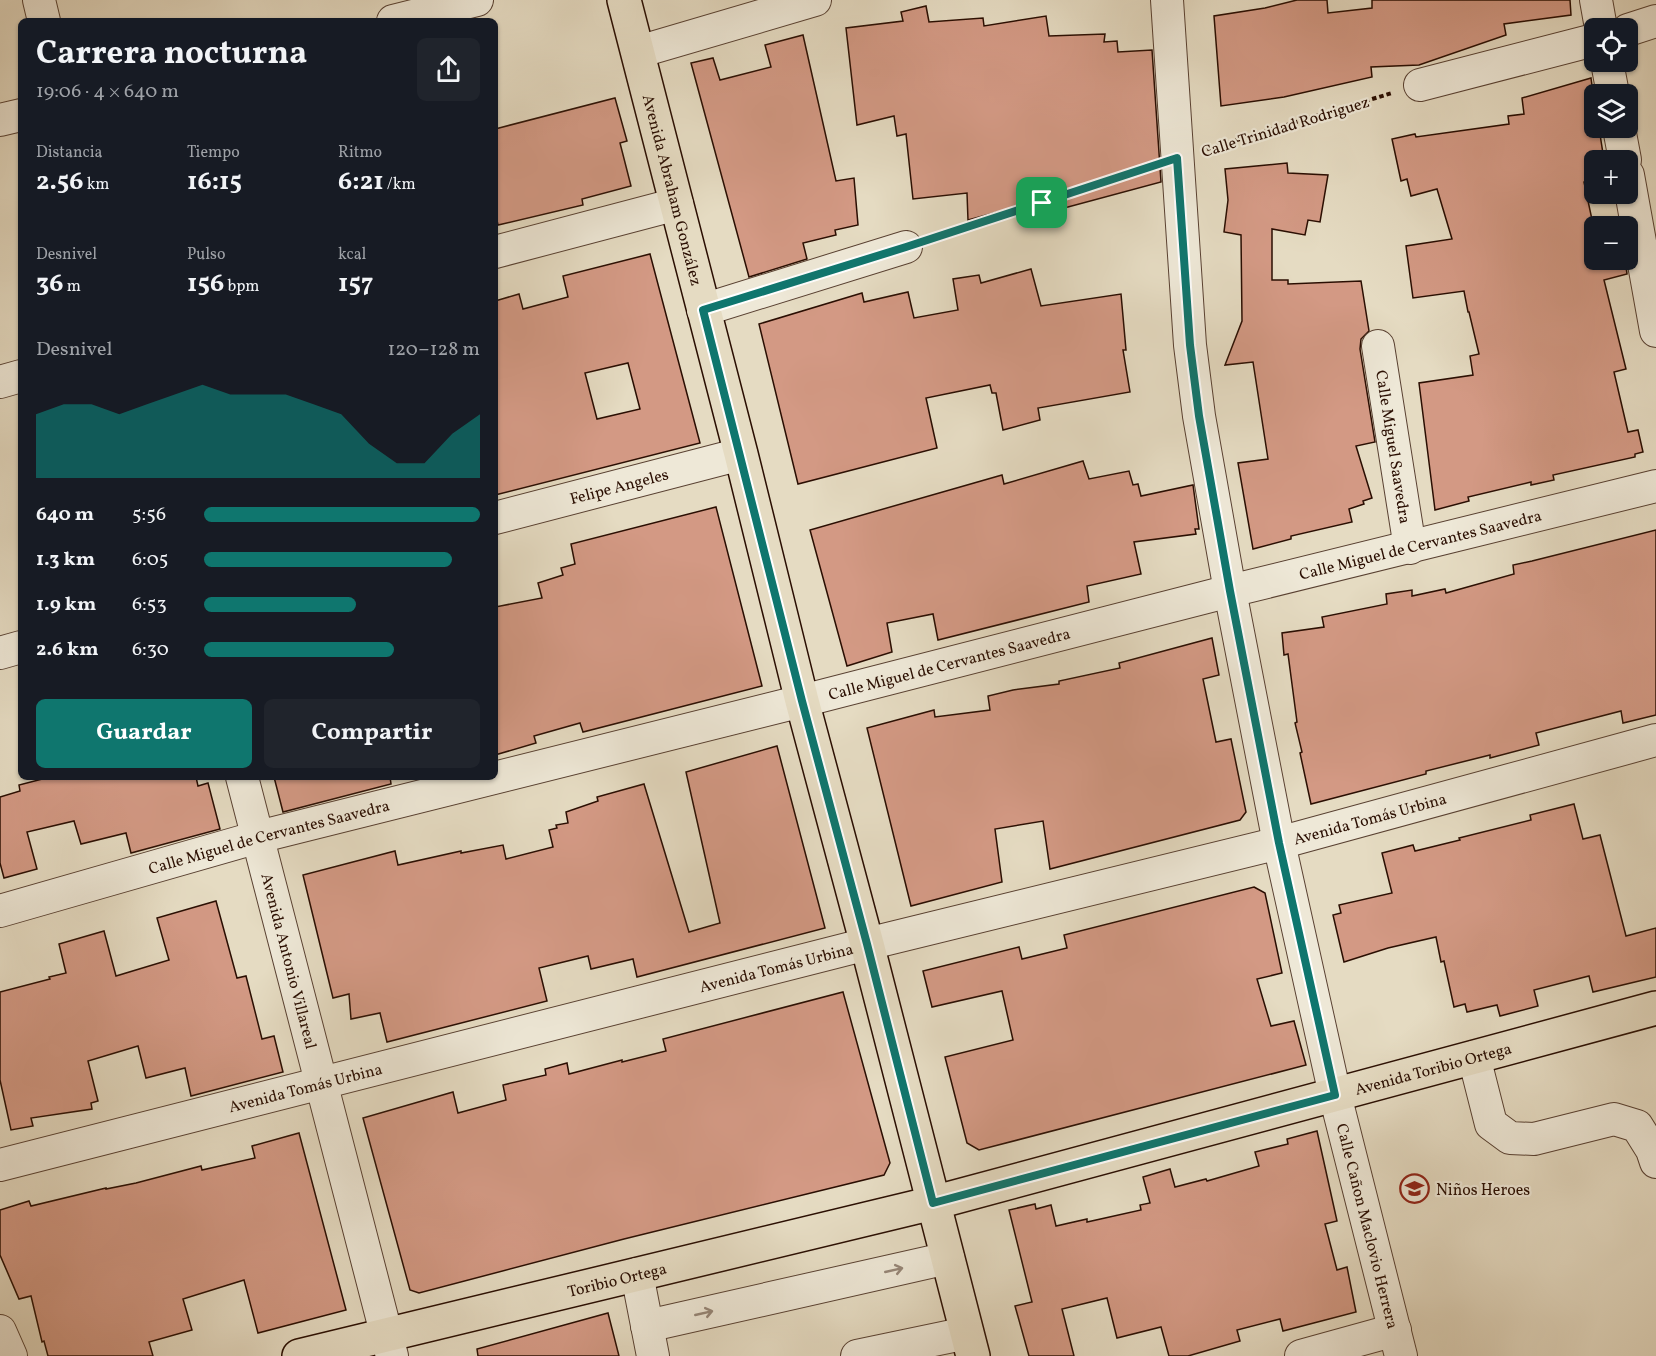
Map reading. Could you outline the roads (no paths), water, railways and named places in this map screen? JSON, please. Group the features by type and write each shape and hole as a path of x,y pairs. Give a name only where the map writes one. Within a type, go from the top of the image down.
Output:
{"main road":[{"name":"Avenida Abraham González","path":"624,0 802,701 970,1344"},
{"name":"Avenida Toribio Ortega","path":"933,1203 1656,1008"},
{"name":"Toribio Ortega","path":"299,1356 390,1345 637,1274 933,1203"}],"street":[{"path":"39,0 43,18"},
{"path":"405,18 477,0"},
{"path":"638,52 815,0"},
{"name":"Calle Cañon Maclovio Herrera","path":"1167,0 1190,345 1199,416 1279,843 1335,1095 1398,1343"},
{"path":"1596,0 1599,18"},
{"path":"1638,27 1656,21"},
{"path":"1420,85 1584,43"},
{"path":"0,120 18,116"},
{"path":"498,251 677,204"},
{"path":"1633,204 1656,331"},
{"path":"703,310 906,247"},
{"name":"Calle Miguel Saavedra","path":"1378,346 1410,548"},
{"path":"0,382 18,377"},
{"name":"Felipe Angeles","path":"498,517 741,454"},
{"name":"Calle Miguel de Cervantes Saavedra","path":"498,777 1230,591 1656,486"},
{"path":"0,653 18,648"},
{"name":"Avenida Tomás Urbina","path":"0,1165 867,944 1279,843 1656,740"},
{"name":"Avenida Antonio Villareal","path":"243,780 390,1345"},
{"name":"Calle Miguel de Cervantes Saavedra","path":"0,911 258,837 486,780"},
{"path":"1474,1057 1491,1124 1510,1138 1534,1139 1614,1119 1636,1126 1652,1150 1656,1162"},
{"path":"637,1274 650,1341 948,1258"},
{"path":"0,1331 11,1356"},
{"path":"1301,1356 1398,1343"},
{"path":"857,1356 970,1344"}],"place":[{"name":"Niños Heroes","path":"1415,1189"}]}
